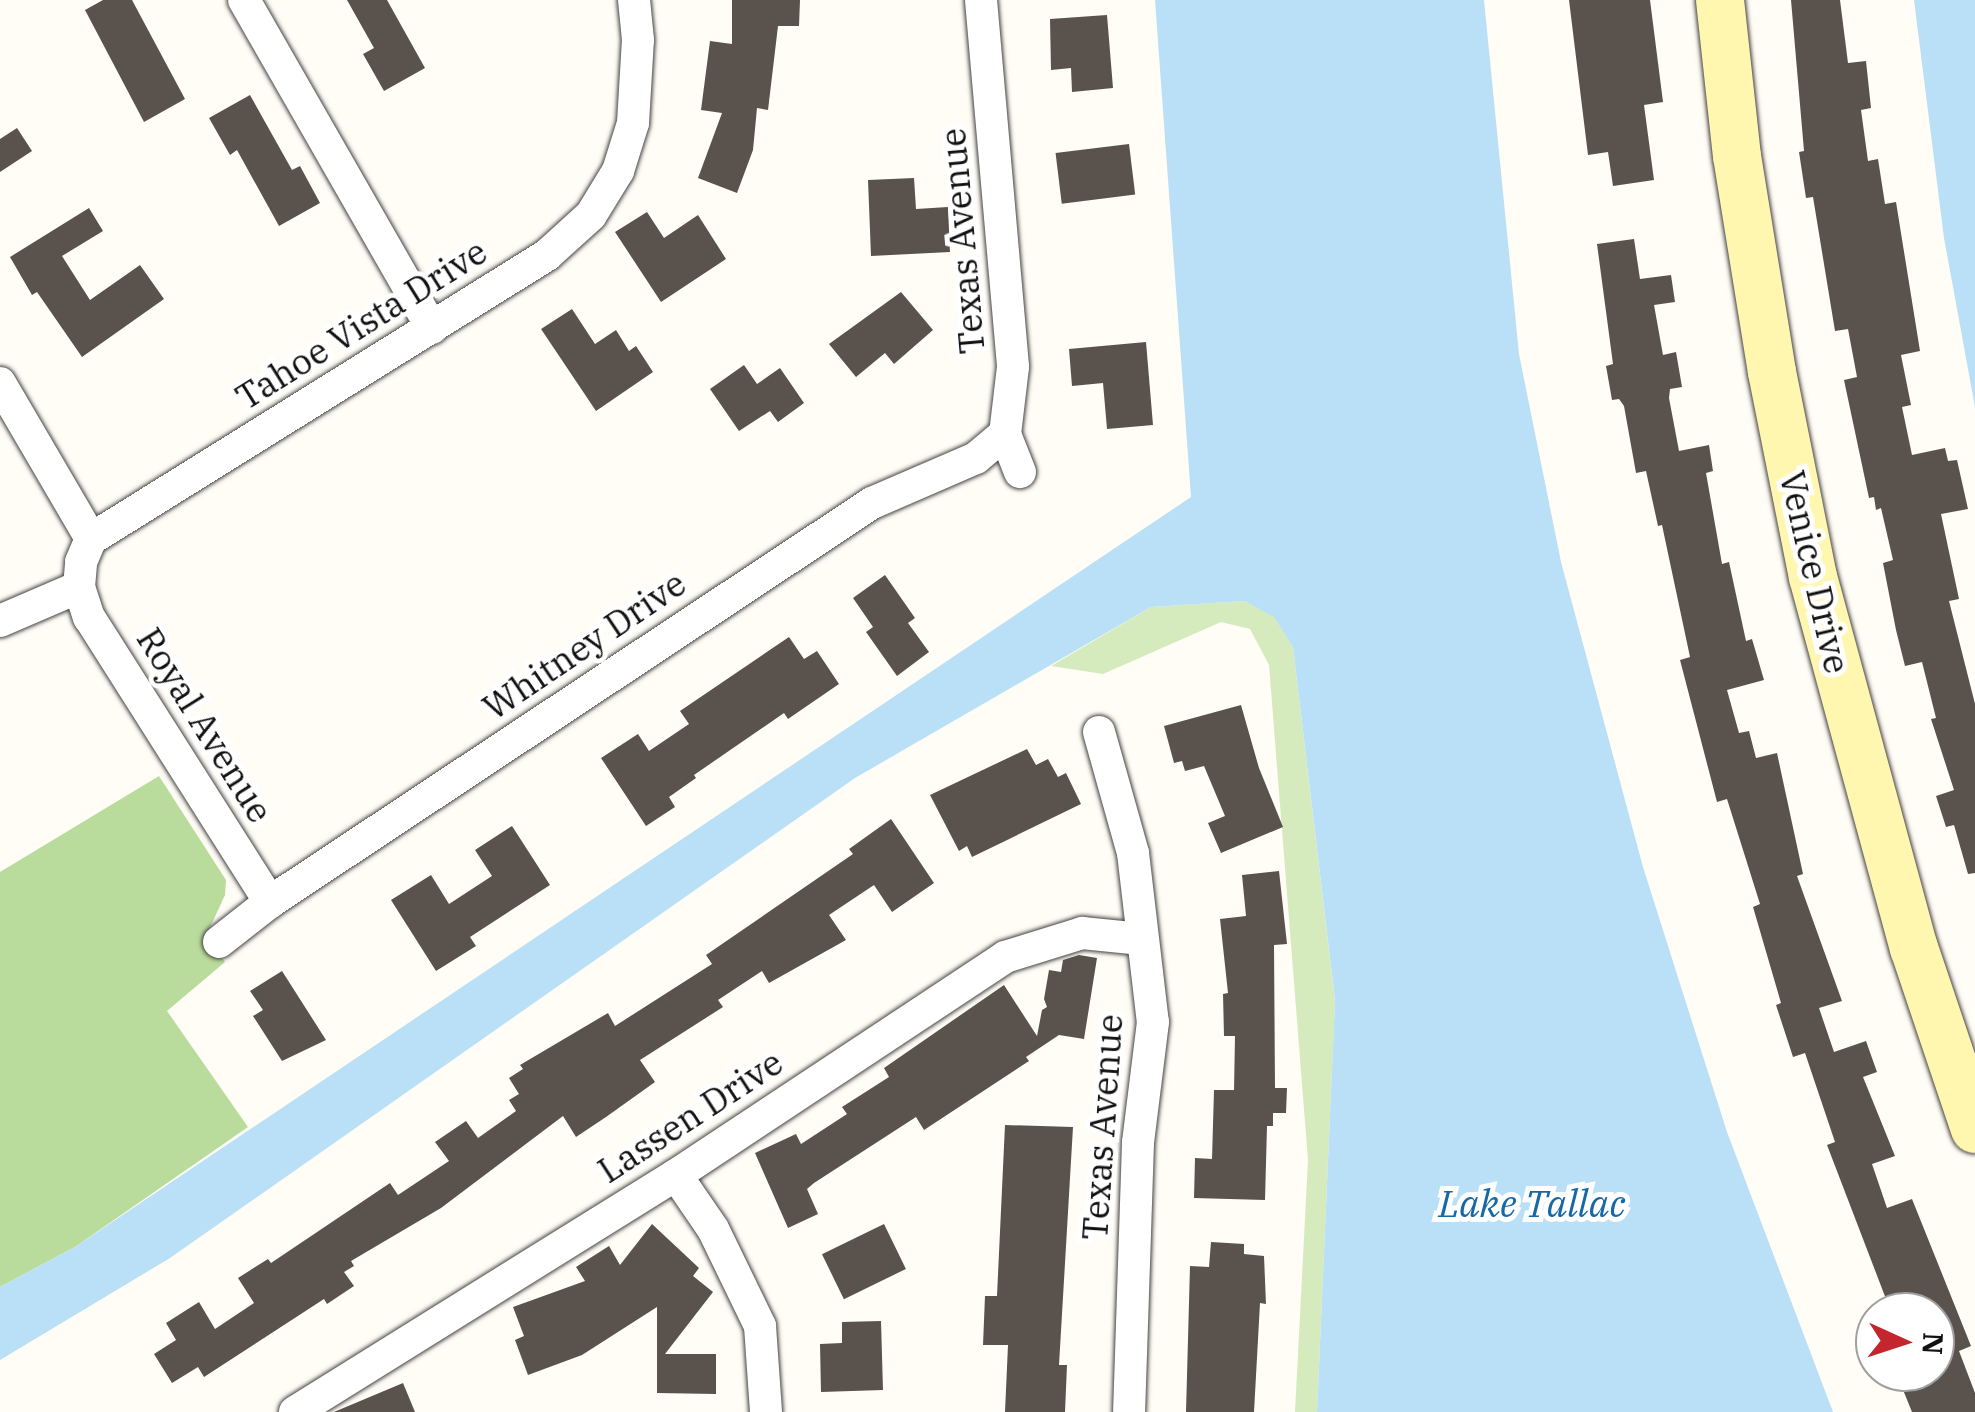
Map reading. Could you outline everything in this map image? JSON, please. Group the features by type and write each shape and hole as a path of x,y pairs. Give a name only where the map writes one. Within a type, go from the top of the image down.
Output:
{"street":[{"path":"244,0 432,328"},
{"name":"Tahoe Vista Drive","path":"91,538 548,255 591,214 618,172 633,123 638,40 634,0"},
{"name":"Texas Avenue","path":"981,0 1013,366 1005,434 1020,472"},
{"name":"Venice Drive","path":"1720,0 1746,215 1813,577 1914,948 1975,1129"},
{"path":"0,383 91,538 81,562 79,587 0,621"},
{"name":"Whitney Drive","path":"218,942 270,902 872,503 976,458 1005,434"},
{"name":"Royal Avenue","path":"79,587 88,617 270,902"},
{"name":"Texas Avenue","path":"1099,732 1133,853 1153,1022 1138,1143 1129,1412"},
{"name":"Lassen Drive","path":"295,1412 676,1175 1005,957 1082,934 1142,939"},
{"path":"676,1175 713,1228 760,1326 766,1412"}],"green space":[{"path":"1245,601 1274,616 1293,647 1335,1001 1317,1412 1295,1412 1308,1160 1269,665 1250,629 1221,622 1103,674 1051,666 1151,607"},
{"path":"159,776 226,880 225,895 207,934 225,962 167,1011 248,1127 75,1247 0,1287 0,872"}],"water":[{"name":"Lake Tallac","path":"1155,0 1484,0 1519,354 1561,562 1643,867 1727,1132 1833,1412 1317,1412 1335,1000 1293,647 1274,617 1245,601 1151,607 855,778 170,1258 0,1360 0,1287 75,1247 1191,497"},
{"path":"1914,0 1975,0 1975,407 1944,238"}],"building":[{"path":"103,0 132,0 185,99 144,122 85,10"},
{"path":"347,0 387,0 425,68 384,91 363,54 374,48"},
{"path":"732,0 800,0 799,26 778,26 768,110 757,108 753,150 737,193 698,178 722,113 701,110 710,41 732,44"},
{"path":"1569,0 1650,0 1663,102 1644,105 1654,180 1613,186 1608,152 1588,155"},
{"path":"1791,0 1840,0 1848,63 1866,61 1871,108 1861,110 1868,161 1878,159 1885,204 1896,202 1920,351 1901,355 1911,405 1902,407 1912,455 1945,448 1948,461 1957,460 1968,509 1941,514 1959,599 1949,601 1975,704 1975,873 1968,874 1954,825 1946,827 1936,796 1954,790 1931,719 1936,718 1922,662 1905,666 1896,630 1883,563 1893,560 1881,508 1876,510 1874,497 1869,498 1844,380 1857,377 1848,329 1835,331 1813,197 1806,198 1799,152 1804,151"},
{"path":"1107,15 1113,88 1072,92 1071,68 1051,70 1050,19"},
{"path":"250,95 292,170 300,166 320,203 279,226 237,150 230,155 209,118"},
{"path":"17,128 32,151 0,172 0,139"},
{"path":"1129,144 1135,195 1062,204 1056,153"},
{"path":"914,178 916,209 948,207 950,252 871,256 868,180"},
{"path":"89,208 103,231 62,256 90,300 140,265 164,299 82,357 37,292 32,295 10,257"},
{"path":"647,212 664,238 698,215 726,259 661,302 615,232"},
{"path":"1634,239 1640,279 1671,275 1675,302 1654,305 1663,355 1676,352 1682,387 1670,389 1669,398 1679,451 1709,445 1713,471 1706,473 1722,564 1729,562 1746,641 1752,639 1764,680 1727,690 1739,733 1749,731 1756,758 1777,753 1803,874 1797,876 1842,1001 1819,1008 1834,1052 1866,1041 1877,1072 1863,1077 1895,1156 1872,1164 1887,1208 1912,1199 1949,1292 1883,1292 1827,1145 1835,1142 1805,1053 1793,1057 1776,1005 1781,1003 1753,907 1760,904 1727,799 1717,802 1680,660 1690,657 1662,525 1658,526 1646,471 1636,473 1624,406 1619,399 1612,400 1606,366 1613,364 1597,244"},
{"path":"901,292 933,330 894,364 885,353 856,377 829,344"},
{"path":"572,309 595,344 616,330 629,351 636,346 653,372 596,411 541,329"},
{"path":"1146,342 1153,425 1107,429 1103,383 1072,386 1069,349"},
{"path":"744,365 757,384 780,368 804,403 778,422 770,411 739,431 710,389"},
{"path":"885,575 915,618 908,623 929,652 897,676 866,632 873,627 853,598"},
{"path":"789,637 804,659 817,651 839,684 788,719 784,713 694,775 696,778 669,797 675,807 646,826 601,758 638,734 649,751 689,724 680,711"},
{"path":"1241,705 1259,768 1283,827 1221,853 1208,823 1225,816 1204,766 1185,771 1182,761 1174,763 1164,726"},
{"path":"1027,749 1036,765 1048,759 1058,777 1066,773 1081,804 972,857 967,846 959,851 930,795"},
{"path":"891,819 934,883 892,912 874,885 829,915 846,940 769,983 762,971 718,1000 723,1007 640,1060 655,1082 606,1117 576,1137 563,1116 441,1208 351,1261 354,1266 344,1272 354,1286 327,1304 324,1299 204,1377 198,1367 172,1383 154,1354 176,1340 166,1323 199,1302 215,1329 254,1303 238,1278 268,1259 271,1263 390,1183 398,1195 449,1161 435,1142 466,1121 478,1138 516,1111 509,1100 519,1094 509,1078 523,1069 520,1065 608,1013 615,1026 712,964 706,955 853,854 849,849"},
{"path":"512,826 550,885 470,937 476,946 436,971 391,900 431,875 449,904 492,876 475,850"},
{"path":"1279,871 1287,944 1274,945 1275,1088 1287,1088 1286,1113 1273,1113 1273,1126 1267,1126 1265,1200 1194,1198 1195,1158 1212,1159 1214,1090 1234,1090 1235,1036 1224,1036 1223,994 1228,993 1220,919 1246,916 1242,875"},
{"path":"1079,955 1097,958 1084,1039 1059,1035 1026,1057 1029,1061 924,1130 916,1117 807,1189 818,1214 788,1228 755,1153 796,1134 801,1144 847,1114 842,1107 889,1077 884,1068 1004,985 1037,1036 1042,1010 1047,1007 1044,999 1049,970 1061,972 1063,960"},
{"path":"282,971 326,1040 282,1061 253,1016 263,1010 250,991"},
{"path":"1005,1125 1073,1127 1059,1365 1067,1365 1065,1412 1005,1412 1008,1345 983,1345 985,1296 997,1296"},
{"path":"652,1224 699,1268 693,1276 713,1292 665,1354 716,1354 716,1394 657,1393 657,1307 582,1355 528,1375 515,1340 524,1336 513,1307 585,1281 576,1267 609,1246 620,1265"},
{"path":"884,1224 906,1269 844,1299 822,1254"},
{"path":"1211,1242 1244,1244 1244,1254 1264,1256 1266,1304 1260,1303 1254,1412 1186,1412 1190,1266 1209,1267"},
{"path":"1955,1306 1971,1346 1959,1351 1975,1393 1975,1412 1912,1412 1904,1392 1955,1392"},
{"path":"881,1321 883,1390 821,1392 820,1344 842,1343 842,1322"},
{"path":"403,1383 415,1412 334,1412"}]}
